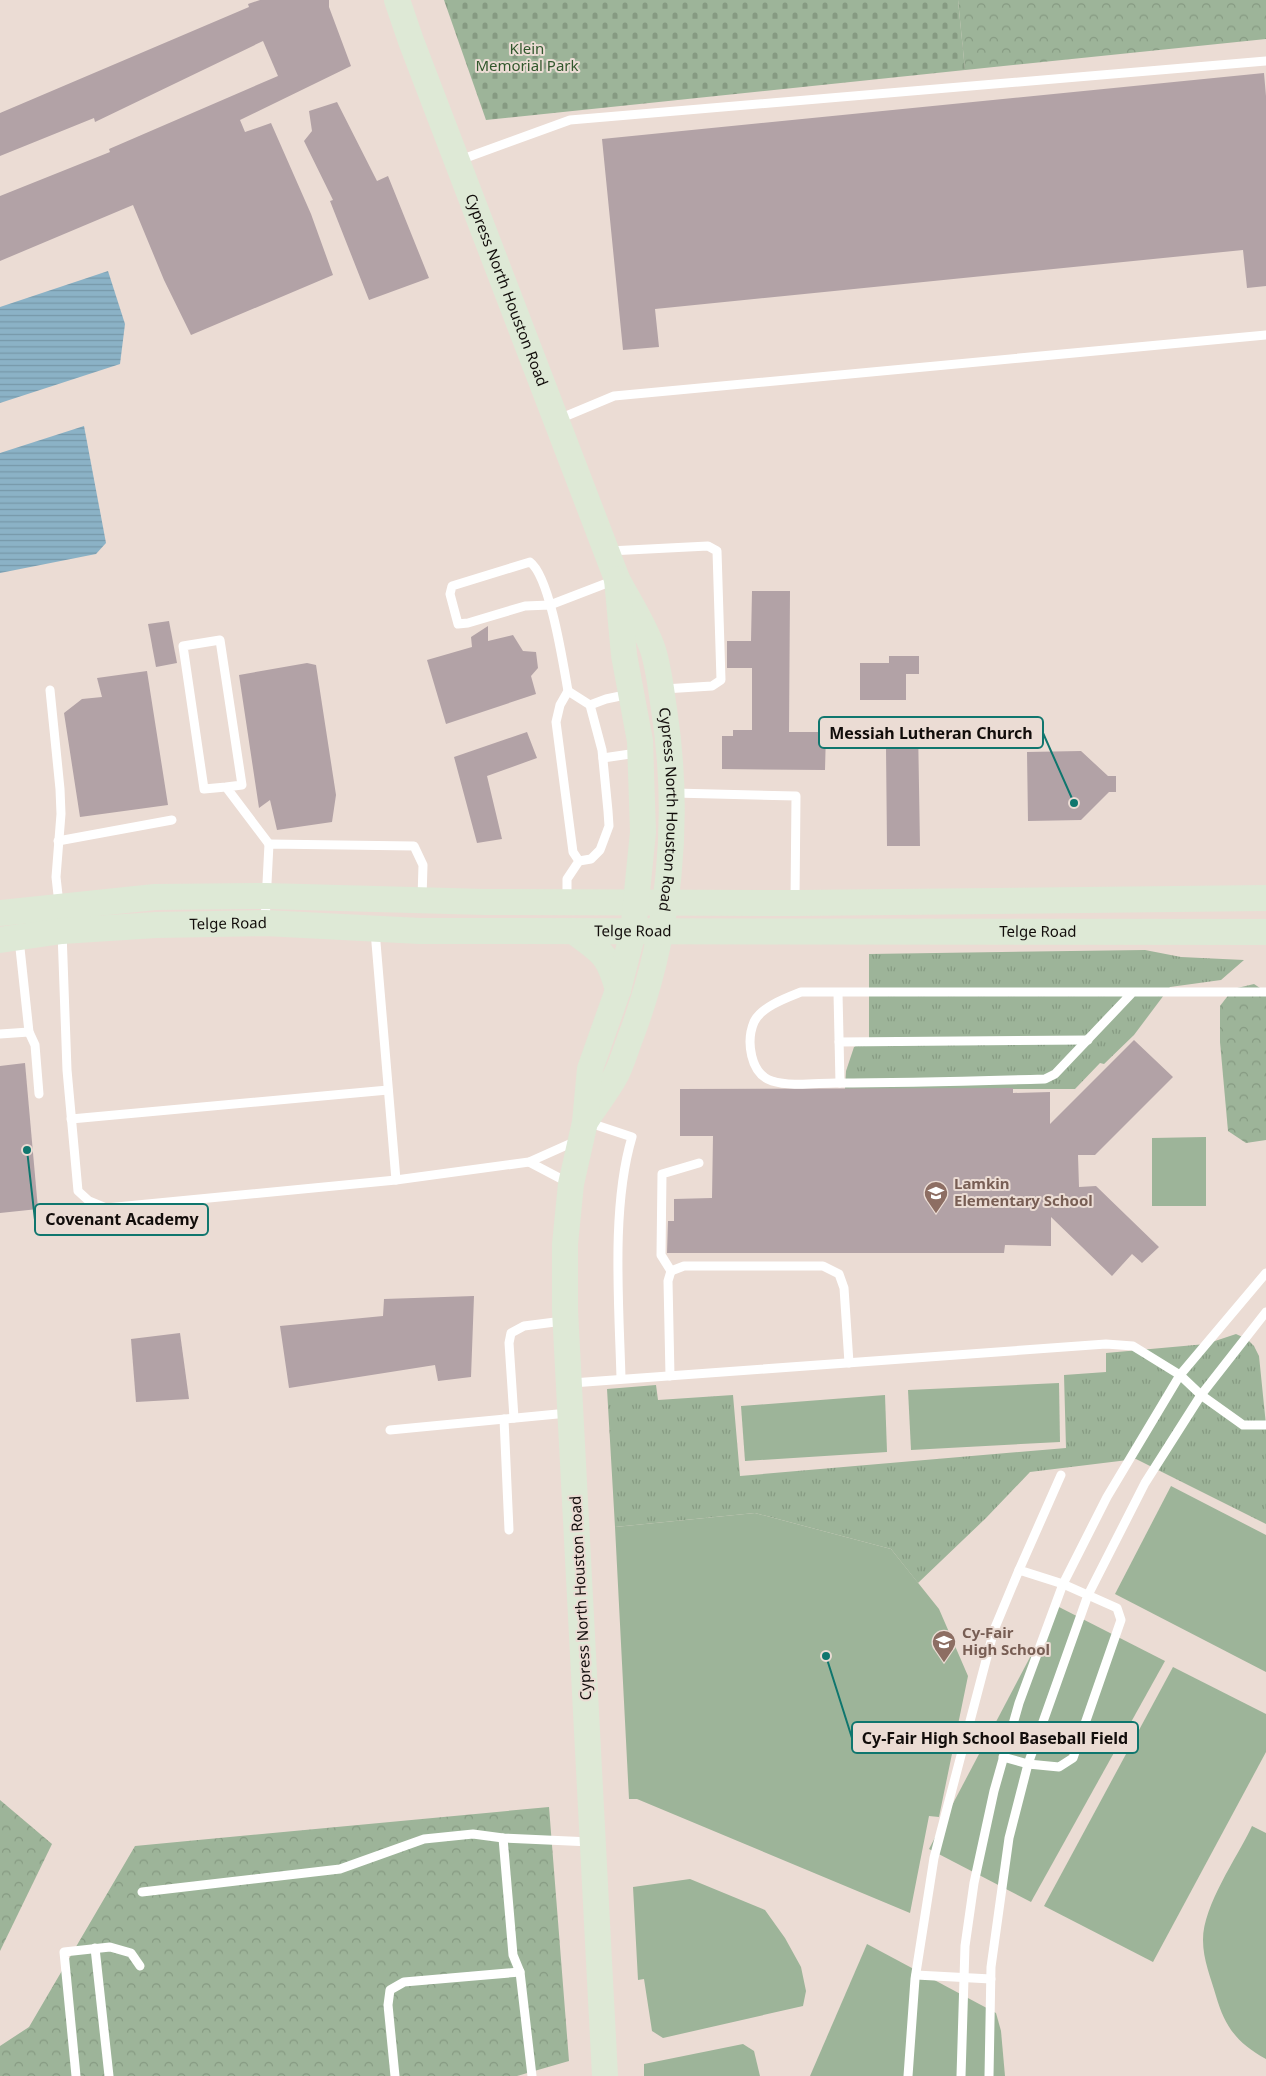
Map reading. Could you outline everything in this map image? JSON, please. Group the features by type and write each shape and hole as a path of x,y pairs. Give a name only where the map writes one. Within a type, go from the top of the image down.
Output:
{"main road":[{"name":"Cypress North Houston Road","path":"397,0 617,579 653,649 661,689 669,742 672,793 672,834 666,903 646,993 616,1075 583,1130"},
{"name":"Cypress North Houston Road","path":"605,2076 566,1321 566,1244 571,1184 583,1130 590,1068 618,990 633,932 643,832 641,752 633,693 624,655 617,579"},
{"name":"Telge Road","path":"10,938 61,918 155,897 266,896 422,901 666,903 1266,898"},
{"path":"1194,932 1195,898"},
{"name":"Telge Road","path":"0,913 156,925 265,923 375,928 633,932 1266,932"},
{"path":"573,931 605,956 611,964 618,990"}],"lane":[{"path":"457,161 570,120 1266,61"},
{"path":"556,420 614,396 1266,336"},
{"path":"607,551 708,546 717,551 721,680 712,686 661,689"},
{"path":"579,860 573,852 556,722 560,705 568,690 550,605 538,568 530,562 452,586 450,594 458,624 468,623 525,606 550,605 617,579"},
{"path":"220,640 242,785 226,787 204,790 183,646 220,640"},
{"path":"50,690 60,789 61,814 56,877 61,918 67,1070 78,1191 89,1201 106,1208 396,1180 529,1162 583,1130 632,1136 625,1160 620,1217 621,1378"},
{"path":"567,902 567,879 579,860 591,858 600,850 609,826 603,758 590,706 568,690"},
{"path":"590,706 606,699 633,693"},
{"path":"603,758 641,752"},
{"path":"226,787 269,844 265,923"},
{"path":"672,793 796,796 795,903"},
{"path":"58,841 172,820"},
{"path":"269,844 414,846 423,865 422,901"},
{"path":"375,928 396,1180"},
{"path":"10,938 29,1032 35,1045 38,1094"},
{"path":"1132,992 1055,1074 1046,1079 840,1083 771,1081 756,1068 749,1048 754,1022 764,1011 786,998 801,992 838,993 1132,992 1266,992"},
{"path":"838,993 840,1083"},
{"path":"0,1034 29,1032"},
{"path":"839,1042 1088,1040"},
{"path":"71,1119 388,1090"},
{"path":"529,1162 571,1184"},
{"path":"670,1376 668,1281 671,1271 661,1255 662,1174 699,1163"},
{"path":"671,1271 684,1266 823,1266 839,1274 844,1288 849,1363"},
{"path":"961,2076 965,1946 974,1883 1003,1757 1019,1703 1064,1584 1107,1496 1180,1375 1266,1273"},
{"path":"989,2076 991,1979 1010,1838 1028,1764 1088,1595 1146,1483 1201,1395 1266,1312"},
{"path":"514,1418 509,1343 511,1333 524,1326 566,1321"},
{"path":"569,1384 621,1378 1106,1344 1134,1346 1180,1375 1201,1395 1243,1425 1266,1424"},
{"path":"390,1430 571,1413"},
{"path":"504,1419 509,1530"},
{"path":"908,2076 916,1975 934,1858 994,1630 1061,1475"},
{"path":"1003,1757 1028,1764 1059,1767 1073,1758 1121,1620 1117,1608 1064,1584 1019,1570"},
{"path":"142,1892 340,1869 424,1839 473,1834 503,1838 594,1842"},
{"path":"503,1838 512,1955 520,1972 532,2076"},
{"path":"76,2076 64,1952 110,1946 131,1953 140,1966"},
{"path":"95,1948 108,2076"},
{"path":"396,2076 388,2005 390,1990 404,1982 520,1972"},
{"path":"916,1975 991,1979"}],"green space":[{"name":"Klein Memorial Park","path":"444,0 958,0 965,70 486,120"},
{"path":"958,0 1266,0 1266,39 965,70"},
{"path":"1145,950 1181,957 1244,960 1221,980 1170,987 1134,1035 1104,1064 1100,1063 1075,1089 845,1089 846,1071 854,1047 869,1038 869,954"},
{"path":"1254,984 1266,992 1266,1140 1246,1143 1228,1131 1220,1042 1220,1006 1233,989"},
{"path":"1206,1137 1206,1206 1152,1206 1152,1138"},
{"path":"1236,1334 1247,1339 1254,1346 1259,1356 1266,1425 1266,1524 1136,1459 1030,1472 986,1518 918,1583 891,1549 755,1513 615,1527 607,1389 656,1385 658,1400 733,1395 740,1476 1066,1448 1064,1375 1106,1372 1106,1353 1206,1344"},
{"path":"1059,1383 1060,1442 911,1450 908,1390"},
{"path":"885,1395 887,1452 745,1461 741,1406"},
{"path":"1171,1486 1266,1535 1266,1672 1115,1594"},
{"path":"755,1513 891,1549 939,1609 968,1676 939,1817 929,1816 910,1913 637,1799 629,1799 615,1527"},
{"path":"1057,1606 1165,1661 1031,1902 929,1849"},
{"path":"1173,1667 1266,1714 1266,1752 1153,1962 1044,1906"},
{"path":"0,1800 52,1844 0,1951"},
{"path":"549,1807 569,2061 517,2076 0,2076 0,2046 29,2027 135,1846"},
{"path":"1252,1826 1266,1833 1266,2059 1247,2047 1228,2025 1216,1996 1203,1947 1204,1926 1215,1897"},
{"path":"690,1879 765,1910 785,1938 801,1967 806,1991 803,2006 663,2038 652,2031 644,1979 638,1980 633,1887"},
{"path":"867,1944 996,2013 1001,2031 1005,2076 810,2076"},
{"path":"743,2044 754,2051 760,2076 644,2076 644,2064"}],"water":[{"path":"108,271 125,324 120,364 0,403 0,307"},
{"path":"84,426 106,543 96,554 0,573 0,453"}],"building":[{"path":"260,0 329,0 329,7 351,66 240,120 245,132 271,123 311,214 333,275 191,335 164,280 133,205 0,261 0,196 110,152 109,149 278,76 263,41 95,122 94,118 0,156 0,113 249,7 248,4"},
{"path":"1264,73 1266,96 1266,286 1247,288 1243,250 655,309 659,347 623,350 602,139"},
{"path":"337,102 377,181 388,176 429,278 369,300 330,201 333,200 304,141 312,131 309,111"},
{"path":"752,591 790,591 789,732 826,732 825,770 722,769 722,736 733,736 733,730 752,730 752,668 727,668 727,641 751,641"},
{"path":"169,621 177,663 156,667 148,624"},
{"path":"488,626 488,641 513,635 523,651 536,652 538,668 531,676 536,694 446,724 427,660 472,647 471,637"},
{"path":"889,656 919,656 919,674 906,674 906,700 860,700 860,663 889,663"},
{"path":"307,663 316,665 336,795 332,822 277,830 270,800 259,808 239,675"},
{"path":"147,671 168,805 80,817 64,713 82,699 102,697 97,678"},
{"path":"872,726 918,726 920,846 887,846 886,748 873,749"},
{"path":"527,732 537,758 487,776 502,839 477,843 454,757"},
{"path":"1081,751 1108,776 1116,776 1116,792 1109,792 1081,820 1028,821 1027,752"},
{"path":"1134,1040 1173,1077 1095,1155 1078,1155 1079,1187 1096,1186 1159,1247 1142,1263 1132,1254 1112,1276 1051,1217 1051,1246 1005,1245 1004,1253 667,1253 668,1221 674,1221 674,1199 712,1198 713,1136 680,1136 680,1089 1013,1088 1013,1093 1050,1092 1050,1124"},
{"path":"25,1063 38,1209 0,1213 0,1066"},
{"path":"474,1296 471,1377 438,1381 435,1365 289,1388 280,1326 383,1316 384,1299"},
{"path":"180,1333 189,1399 136,1402 131,1339"}],"place":[{"name":"Messiah Lutheran Church","path":"1074,803"},
{"name":"Covenant Academy","path":"27,1150"},
{"name":"Lamkin Elementary School","path":"936,1214"},
{"name":"Cy-Fair High School Baseball Field","path":"826,1656"},
{"name":"Cy-Fair High School","path":"944,1663"}]}
